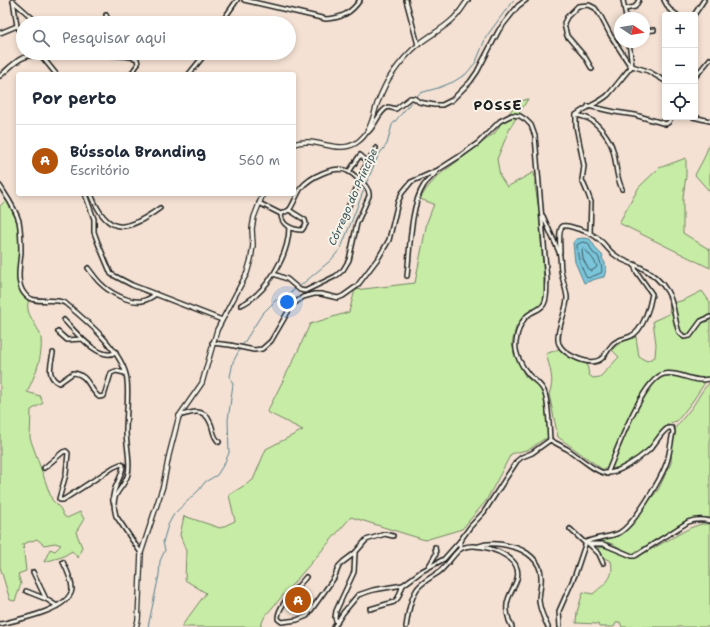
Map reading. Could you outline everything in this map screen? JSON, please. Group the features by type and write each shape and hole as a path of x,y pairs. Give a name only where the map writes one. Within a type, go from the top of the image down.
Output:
{"street":[{"path":"226,16 237,0"},
{"path":"244,0 326,19 336,18 352,10 360,0"},
{"path":"406,0 418,45"},
{"path":"296,143 303,141 345,148 362,138 373,121 381,94 392,74 418,45 455,18 468,0"},
{"path":"366,133 371,129 384,109 388,107 396,109 410,98 434,106 442,105 452,100 470,82 477,72 499,30 518,6 526,0"},
{"path":"623,0 625,12"},
{"path":"625,9 635,7 639,0"},
{"path":"664,0 669,9 673,12"},
{"path":"696,12 704,0"},
{"path":"13,1 30,16"},
{"path":"13,1 16,20"},
{"path":"592,69 576,45 567,36 565,28 564,23 567,16 578,6 589,5 595,8 600,14 623,57 632,67 648,71 662,79"},
{"path":"0,33 16,26"},
{"path":"650,30 654,30"},
{"path":"576,115 608,94 632,67 630,48"},
{"path":"698,73 710,59"},
{"path":"0,76 19,60"},
{"path":"45,60 54,72"},
{"path":"132,72 138,64 137,60"},
{"path":"191,72 200,60"},
{"path":"588,106 635,115 666,124 670,120"},
{"path":"212,343 258,350 267,346 271,342 292,305 303,297 321,294 338,298 357,286 380,257 389,240 398,202 407,185 438,170 460,156 478,143 500,121 512,115 520,116 531,125 535,136 546,258 546,298 541,307 530,313 524,319 519,330 516,349 519,359 529,374 544,391 550,440"},
{"path":"576,115 588,119 594,123 611,143 617,178 622,189"},
{"path":"576,115 576,126 584,166 582,180 590,202 590,233"},
{"path":"698,118 710,121"},
{"path":"343,219 359,180 376,148"},
{"path":"349,172 360,155 368,162"},
{"path":"274,274 287,279 298,289 305,291 310,290 336,276 343,270 349,260 357,223 370,192 349,172 338,170 329,171 308,181 301,188 289,210 281,214"},
{"path":"408,276 415,209 424,185 438,170"},
{"path":"0,186 7,196 18,220 21,250 18,270 21,286 24,292 30,298 61,300 101,336 116,352 122,363 128,388 126,429 128,470 126,478 115,497 114,504"},
{"path":"86,196 94,219 94,232 111,274 132,285 222,320"},
{"path":"92,196 99,210 107,220 116,226 129,226 144,220 160,208"},
{"path":"136,627 138,620 141,553 163,486 169,455 180,416 204,378 216,330 247,273 253,245 252,229 254,217 262,196"},
{"path":"259,203 281,214"},
{"path":"281,214 282,220 288,226 293,229 302,230 306,224 305,220 289,210"},
{"path":"541,211 560,254"},
{"path":"241,305 265,287 274,274 289,235 288,226"},
{"path":"634,264 652,294 648,311 639,331 632,336 613,343 604,356 599,360 584,361 577,358 559,344 558,338 567,303 567,296 560,268 560,230 561,227 564,226 590,233 601,241 614,255 622,260 634,264 649,273 661,284 673,304 678,332 684,337 690,336 700,322 710,317"},
{"path":"88,268 100,283 112,292 124,298 134,301 143,301 156,294"},
{"path":"64,320 82,339 96,350 105,355 110,355 116,352"},
{"path":"58,332 68,340 82,339"},
{"path":"53,353 50,372 53,379 59,383 73,373 81,375 99,397 104,396 106,393 111,373 116,371 125,373"},
{"path":"607,474 620,441 644,392 652,381 664,374 676,374 701,380 710,379"},
{"path":"180,416 194,411 200,411 210,422 215,439 219,442"},
{"path":"550,440 567,449 597,471 607,474 614,472 640,457 653,446 664,430 672,428 674,432 668,460 662,475 651,494 631,522 620,532 612,536 592,539 587,543 559,611 560,627"},
{"path":"334,627 358,595 373,590 403,586 428,568 444,559 484,512 517,461 532,453 550,440"},
{"path":"44,468 66,451 68,454 66,474 58,499 60,500 68,497 114,467 120,464 123,465 120,478 112,497 116,516 141,553"},
{"path":"587,543 603,544 635,556 692,520 710,521"},
{"path":"570,529 599,554 603,563"},
{"path":"306,577 284,604 277,616 280,621 297,620 306,616 334,578 339,566 355,553 366,540 385,534 393,536"},
{"path":"460,541 460,549"},
{"path":"479,546 485,544 503,544 522,549 529,554 542,574 539,600 541,612 548,627"},
{"path":"406,627 412,600 418,587 440,571 460,549 472,546 479,546 503,553 512,559 517,567 517,581 507,602 507,610 512,627"},
{"path":"428,568 436,554 435,547"},
{"path":"337,623 335,618 336,611 354,572 356,560 355,553"},
{"path":"0,626 47,611 64,602 72,590 71,582 63,562"},
{"path":"33,572 46,599"},
{"path":"370,610 394,602 398,598 403,586"},
{"path":"26,590 57,606"}],"green space":[{"path":"528,99 510,128 497,159 500,176 507,187 534,172 539,209 545,297 542,305 526,313 516,327 512,344 517,360 525,376 539,387 544,396 549,439 544,439 530,449 511,454 486,501 462,529 425,540 351,517 265,616 260,627 181,627 206,593 185,580 186,551 180,535 184,516 220,528 235,521 229,495 253,480 266,449 303,430 267,412 310,324 349,312 355,290 415,283 427,222 434,204 420,199 427,188 439,175 495,133 518,102"},
{"path":"710,142 710,192 695,175"},
{"path":"686,158 686,176 683,197 683,233 710,250 710,268 619,223 639,187 659,168"},
{"path":"8,198 19,230 19,283 22,291 29,300 28,310 41,338 40,359 27,392 40,396 43,403 31,410 30,438 52,500 67,518 80,512 84,519 76,532 82,547 78,558 72,551 62,557 44,562 50,549 55,551 61,545 55,543 44,545 37,539 23,544 26,571 18,574 21,584 15,601 10,600 0,567 0,206"},
{"path":"702,291 710,302 710,375 677,421 668,424 652,444 638,456 617,468 612,469 602,469 558,437 549,394 552,379 546,354 561,348 572,358 587,364 589,375 593,378 600,377 619,357 612,350 620,343 636,337 639,357 647,361 655,357 656,344 653,321 669,314 670,304 684,300"},
{"path":"710,382 710,518 689,519 632,554 610,543 596,541 622,534 658,490 671,463 672,442 676,427"},
{"path":"701,524 710,524 710,627 622,627 620,622 616,623 614,627 599,627 598,624 576,623 577,612 583,592 593,594 608,580 612,572 611,561 604,558 598,547 615,549 633,558 690,528"}],"water":[{"path":"576,239 590,239 603,256 602,258 605,263 606,270 604,277 584,283 575,262 573,243"}],"waterway":[{"name":"Córrego do Príncipe","path":"416,97 420,93 453,82 466,74 476,62 486,37 514,0"},
{"name":"Córrego do Príncipe","path":"366,184 378,156 387,144 392,125 413,100"},
{"name":"Córrego do Príncipe","path":"299,287 331,260 341,248 365,187"},
{"name":"Córrego do Príncipe","path":"242,346 262,314 275,301 296,289"},
{"name":"Córrego do Príncipe","path":"148,627 159,575 160,561 165,550 163,542 168,525 174,514 199,490 205,482 217,475 229,453 228,420 233,384 230,377 233,362 240,349"}],"place":[{"name":"Bússola Branding","path":"298,600"}],"district":[{"name":"POSSE","path":"498,105"}]}
